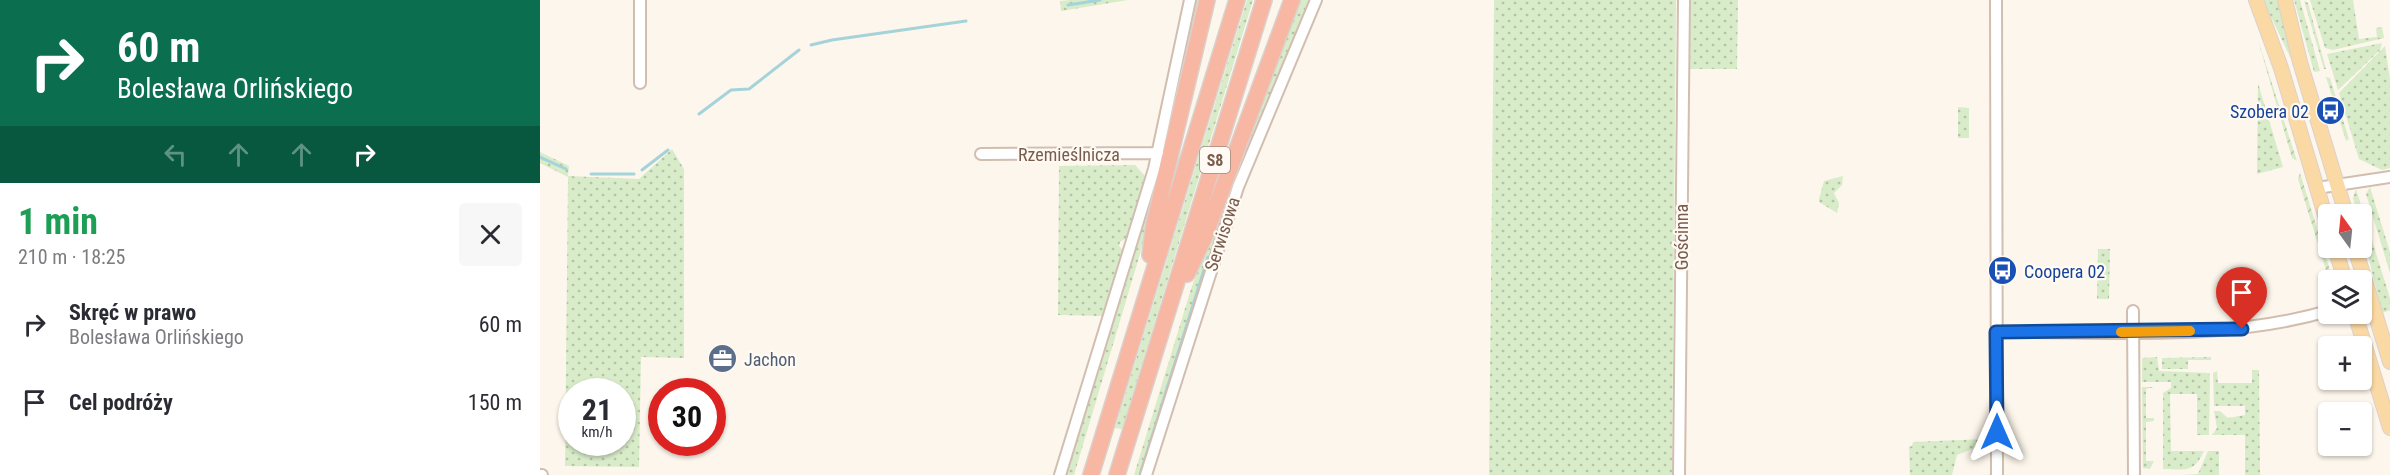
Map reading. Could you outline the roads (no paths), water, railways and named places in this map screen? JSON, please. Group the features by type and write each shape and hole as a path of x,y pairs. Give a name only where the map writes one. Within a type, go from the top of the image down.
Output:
{"highway":[{"path":"1142,309 1154,224 1207,0"},
{"name":"S8","path":"1091,475 1236,0"},
{"name":"S8","path":"1117,475 1264,0"},
{"path":"1165,319 1205,236 1292,0"}],"main road":[{"path":"2256,0 2281,68 2322,204"},
{"path":"2285,0 2300,62 2343,204"},
{"path":"2372,316 2390,362"},
{"path":"2358,324 2390,428"}],"street":[{"path":"640,0 640,83"},
{"path":"1059,475 1105,335 1158,153 1190,0"},
{"name":"Serwisowa","path":"1146,475 1238,187 1316,0"},
{"name":"Gościnna","path":"1679,475 1684,0"},
{"path":"1996,0 1997,475"},
{"name":"Rzemieślnicza","path":"981,154 1158,153"},
{"path":"2317,188 2390,177"},
{"path":"2133,311 2134,475"},
{"path":"1996,332 2242,329 2298,320 2318,314"}],"waterway":[{"path":"1068,5 1100,0"},
{"path":"811,45 966,21"},
{"path":"699,114 731,90 749,89 799,50"},
{"path":"642,170 668,150"},
{"path":"540,157 566,169"},
{"path":"591,174 634,174"},
{"path":"1140,475 1208,257"}],"place":[{"name":"Szobera 02","path":"2330,111"},
{"name":"Coopera 02","path":"2003,271"},
{"name":"Jachon","path":"723,359"}]}
